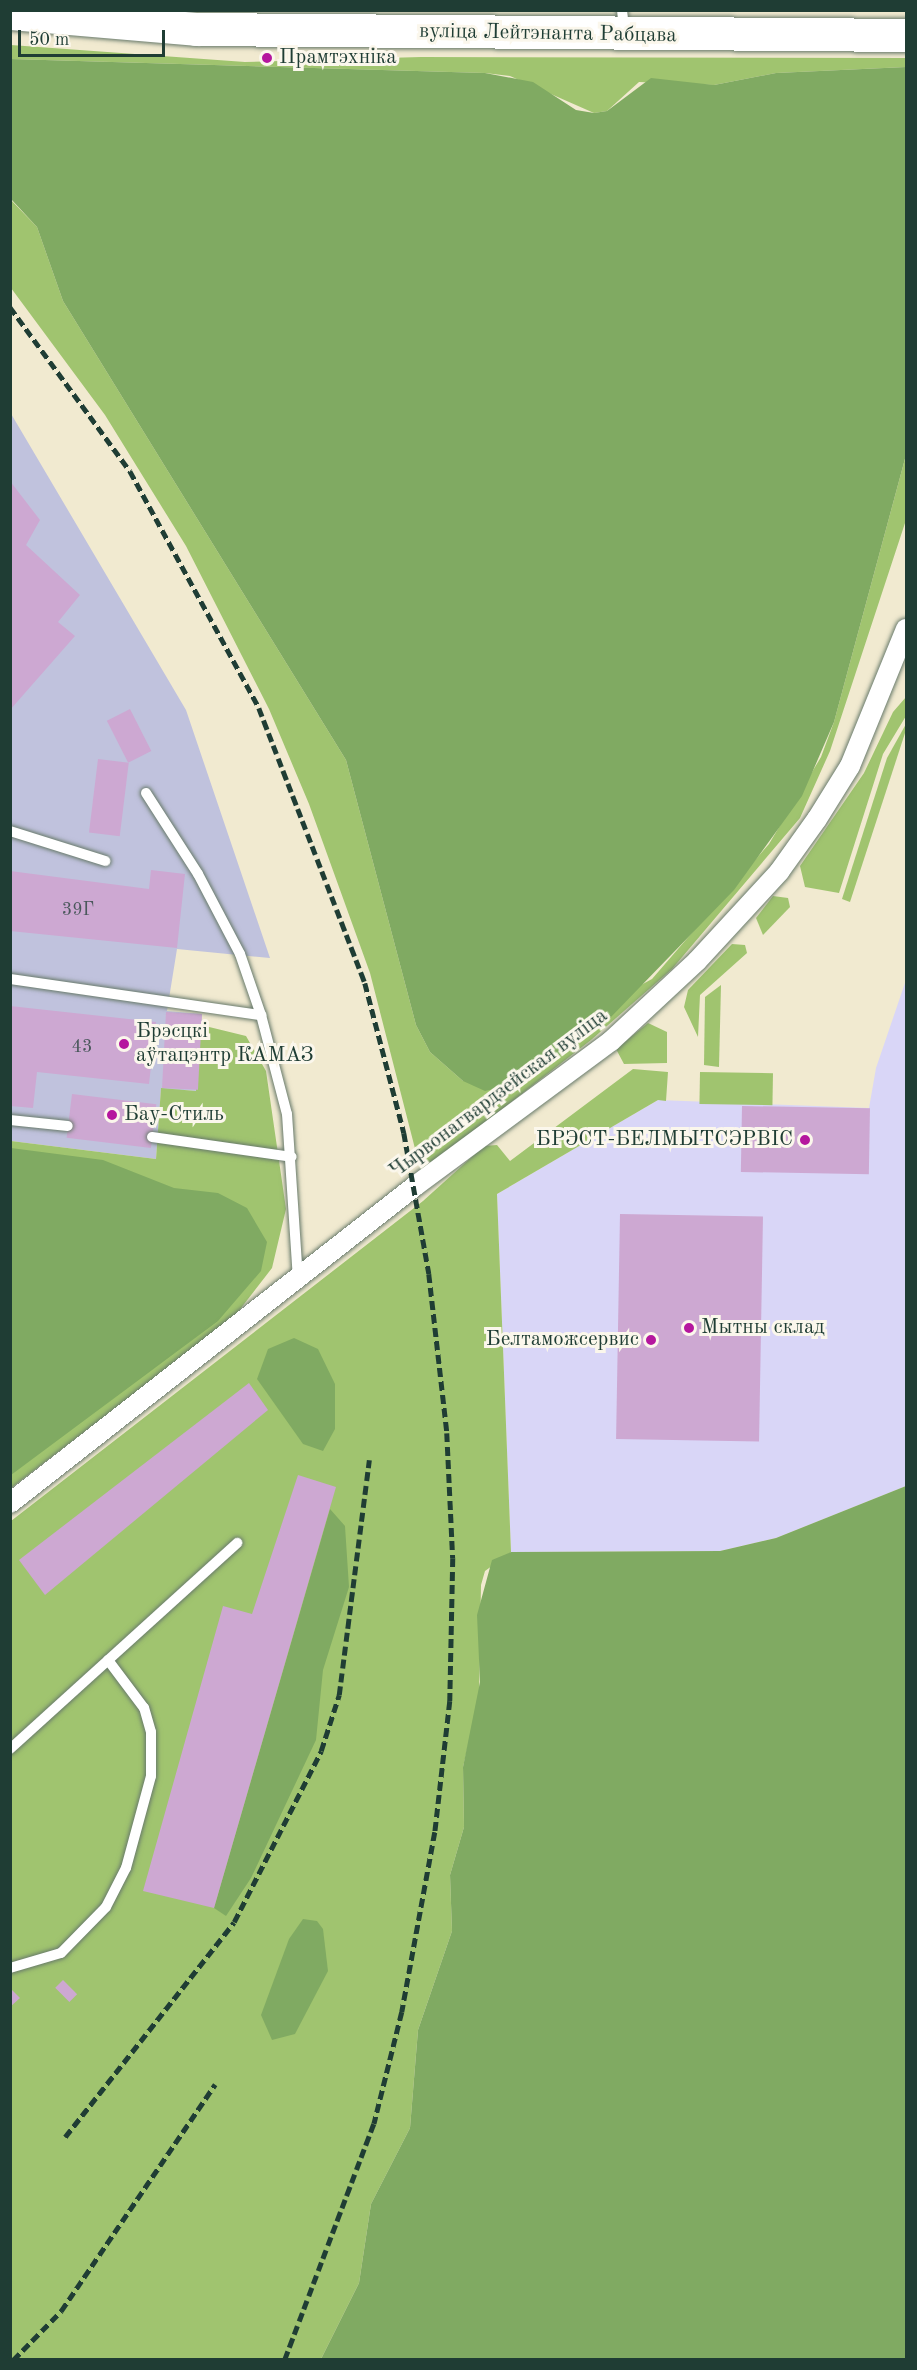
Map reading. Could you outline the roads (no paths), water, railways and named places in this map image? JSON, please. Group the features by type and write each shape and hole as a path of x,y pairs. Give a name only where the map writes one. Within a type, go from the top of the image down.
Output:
{"highway":[{"name":"вуліца Лейтэнанта Рабцава","path":"10,13 59,14 196,29 480,28 623,23 906,35"}],"street":[{"name":"Чырвонагвардзейская вуліца","path":"10,1503 298,1278 611,1041 738,919 779,872 850,766 906,628"}],"lane":[{"path":"147,793 198,874 240,954 261,1015 292,1157 298,1278"},
{"path":"10,831 105,861"},
{"path":"10,979 261,1015"},
{"path":"10,1120 68,1126"},
{"path":"152,1137 292,1157"},
{"path":"10,1749 237,1543"},
{"path":"10,1968 61,1953 106,1907 126,1868 151,1776 152,1732 144,1708 108,1660"}],"railway":[{"path":"10,307 130,471 259,708 365,983 404,1133 429,1274 447,1433 453,1558 450,1701 435,1832 402,2012 374,2124 285,2360"},
{"path":"65,2137 234,1922 321,1751 339,1695 369,1460"},
{"path":"13,2360 61,2311 215,2084"}],"place":[{"name":"Прамтэхніка","path":"267,58"},
{"name":"Брэсцкі аўтацэнтр КАМАЗ","path":"124,1044"},
{"name":"Бау-Стиль","path":"112,1115"},
{"name":"БРЭСТ-БЕЛМЫТСЭРВІС","path":"805,1140"},
{"name":"Мытны склад","path":"689,1328"},
{"name":"Белтаможсервис","path":"651,1340"}]}
